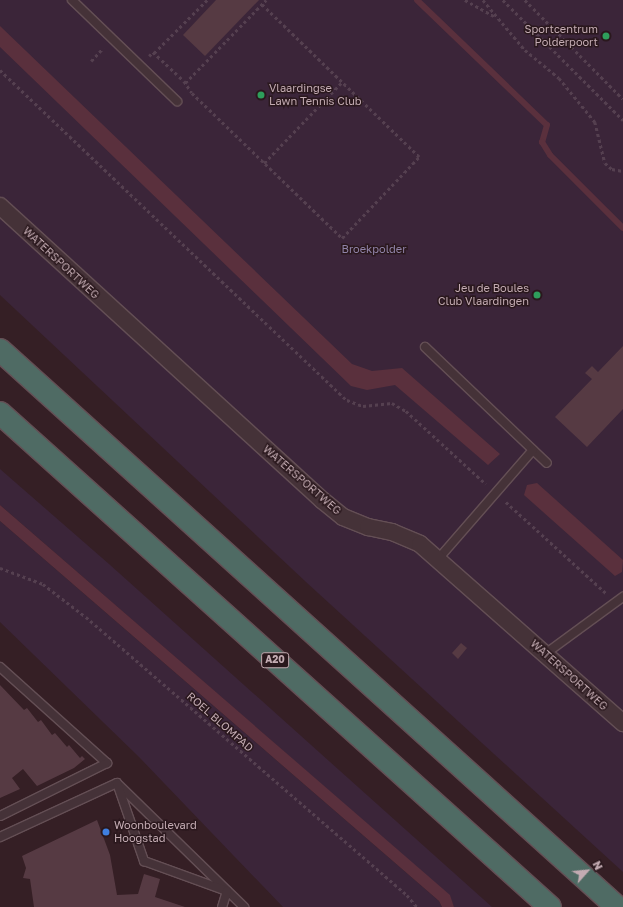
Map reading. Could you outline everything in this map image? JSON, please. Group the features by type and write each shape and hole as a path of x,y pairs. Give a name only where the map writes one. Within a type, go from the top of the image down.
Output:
{"highway":[{"path":"0,350 617,907"},
{"name":"A20","path":"0,413 550,907"}],"street":[{"name":"WATERSPORTWEG","path":"0,206 343,517 368,527 392,532 420,544 439,558 623,723"}],"lane":[{"path":"72,0 177,101"},
{"path":"425,347 547,462"},
{"path":"439,558 533,450"},
{"path":"545,654 623,597"},
{"path":"0,667 107,763 0,816"},
{"path":"0,837 117,783"},
{"path":"117,783 244,907"},
{"path":"117,783 144,860 227,891"},
{"path":"222,907 227,891"}],"path":[{"path":"140,66 207,0"},
{"path":"185,83 266,0"},
{"path":"464,0 477,9 497,17"},
{"path":"483,0 525,50 559,78 595,122 605,164 612,169 623,171"},
{"path":"503,0 623,120"},
{"path":"526,0 623,99"},
{"path":"154,53 264,163 342,238 370,211 371,205 419,157 262,5"},
{"path":"0,70 347,400 363,406 392,403 406,411 489,486"},
{"path":"264,163 342,82"},
{"path":"502,498 609,595"},
{"name":"ROEL BLOMPAD","path":"0,568 43,584 86,617 407,895 417,907"}],"green space":[{"name":"Broekpolder","path":"0,0 623,0 623,872 306,582 0,295"},
{"path":"0,469 109,564 492,907 454,907 449,895 0,505"},
{"path":"0,521 439,901 442,907 283,907 139,757 0,622"}],"shaded area":[{"path":"0,26 352,364 372,371 402,368 500,454 488,465 395,385 367,390 351,386 0,47"},
{"path":"537,483 623,560 622,572 615,576 524,495 527,485"},
{"path":"0,505 450,895 454,907 442,907 439,901 0,521"}],"building":[{"path":"216,0 259,0 205,56 183,35"},
{"path":"623,346 623,409 587,447 555,417 592,379 585,373 592,366 598,372"},
{"path":"461,643 467,648 458,659 452,653"},
{"path":"0,685 24,710 27,708 38,722 41,720 52,735 55,733 67,747 69,745 80,758 82,756 85,759 74,768 37,786 23,769 12,778 20,789 0,798"},
{"path":"97,820 110,855 117,895 138,894 144,874 160,879 155,897 185,907 34,907 30,879 23,878 26,868 22,856"}],"waterway":[{"path":"417,0 547,125 542,142 550,155 623,228"}],"place":[{"name":"Sportcentrum Polderpoort","path":"606,36"},
{"name":"Vlaardingse Lawn Tennis Club","path":"261,95"},
{"name":"Jeu de Boules Club Vlaardingen","path":"537,295"},
{"name":"Woonboulevard Hoogstad","path":"106,832"}]}
